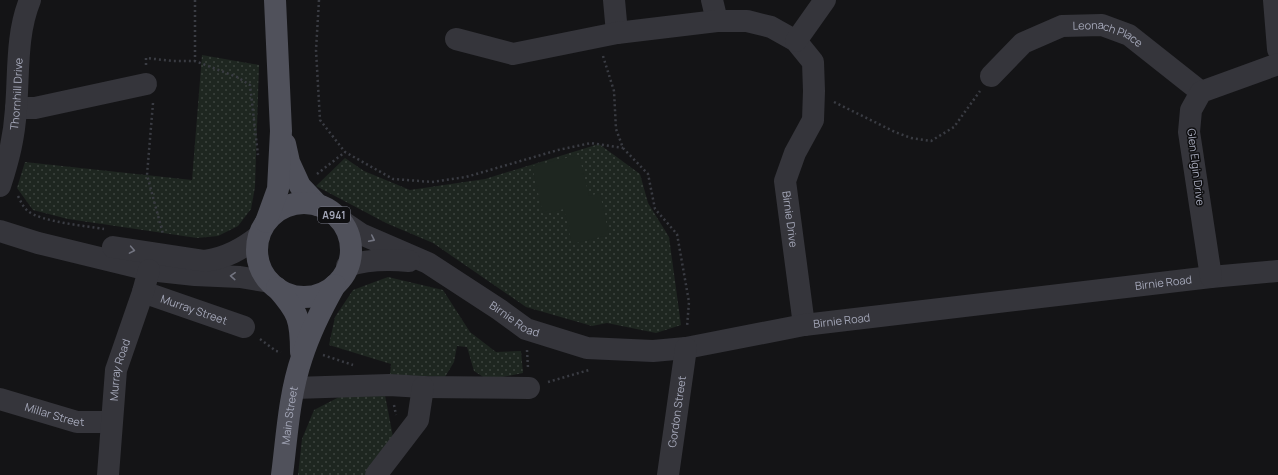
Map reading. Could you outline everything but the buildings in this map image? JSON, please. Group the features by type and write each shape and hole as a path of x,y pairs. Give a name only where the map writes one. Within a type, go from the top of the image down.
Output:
{"main road":[{"name":"A941","path":"262,229 276,212 289,205 304,203 318,205 330,210 339,219 347,231 351,244 350,259 345,273 335,285 322,293 307,296 292,295 274,285 260,265 257,250 262,229 278,189 281,131 275,0"},
{"name":"A941","path":"281,131 289,162 300,186 318,205"},
{"name":"Main Street","path":"274,285 293,307 301,330 302,357"},
{"name":"Main Street","path":"282,475 294,388 302,357 320,310 335,285"}],"street":[{"name":"Thornhill Drive","path":"6,190 12,148 9,58 30,0"},
{"path":"607,35 614,0"},
{"path":"712,0 716,22"},
{"path":"796,41 825,0"},
{"path":"1274,0 1278,49"},
{"name":"Birnie Drive","path":"456,39 513,54 607,35 716,22 747,21 771,27 796,41 813,62 814,91 813,120 795,154 785,181 804,325"},
{"name":"Leonach Place","path":"991,76 1024,43 1030,40 1062,26 1102,24 1129,35 1201,92"},
{"path":"1201,92 1278,64"},
{"path":"10,118 35,108 146,84"},
{"name":"Glen Elgin Drive","path":"1201,92 1191,110 1189,132 1211,277"},
{"path":"0,217 64,237 205,262 219,259 246,246 262,229"},
{"name":"Birnie Road","path":"339,219 361,234 428,263 500,310 526,329 587,348 653,351 686,348 804,325 1211,277 1278,271"},
{"path":"0,231 38,243 149,270 240,276 274,285"},
{"name":"Birnie Road","path":"347,266 358,262 386,258 428,263"},
{"name":"Murray Road","path":"108,475 116,370 149,270"},
{"name":"Murray Street","path":"143,292 244,326"},
{"name":"Gordon Street","path":"668,475 686,348"},
{"path":"294,388 389,385 423,387 529,388"},
{"path":"376,475 418,420 423,387"},
{"name":"Millar Street","path":"0,399 77,422 111,422"}],"path":[{"path":"195,61 196,0"},
{"path":"319,0 316,50 320,120 345,152 393,179 432,182 466,177 591,142 623,148"},
{"path":"607,35 614,91 616,129 623,148 648,174 655,209 677,234 689,302 686,348"},
{"path":"156,236 164,237 147,175 154,96 146,84 146,58 173,62 195,61 237,77 250,85 258,159"},
{"path":"814,91 895,132 911,138 931,141 954,127 991,76"},
{"path":"6,190 17,195 23,206 33,214 75,225 105,229"},
{"path":"244,326 276,351 302,357"},
{"path":"526,329 529,388"}],"shaded area":[{"path":"202,55 259,65 255,187 251,209 238,226 218,236 197,238 68,219 33,210 17,188 25,162 192,180"},
{"path":"599,144 640,174 648,203 669,237 681,325 656,333 607,323 592,326 526,307 433,243 386,223 316,186 345,158 364,171 410,190 485,179"},
{"path":"579,155 589,196 600,193 609,235 572,244 564,209 543,214 532,166"},
{"path":"388,277 443,290 470,332 496,352 521,351 523,373 488,380 474,371 467,347 457,346 454,362 445,377 390,375 391,364 329,345 335,317 353,290"},
{"path":"343,395 385,395 393,437 365,475 298,475 302,439 314,410"}]}
